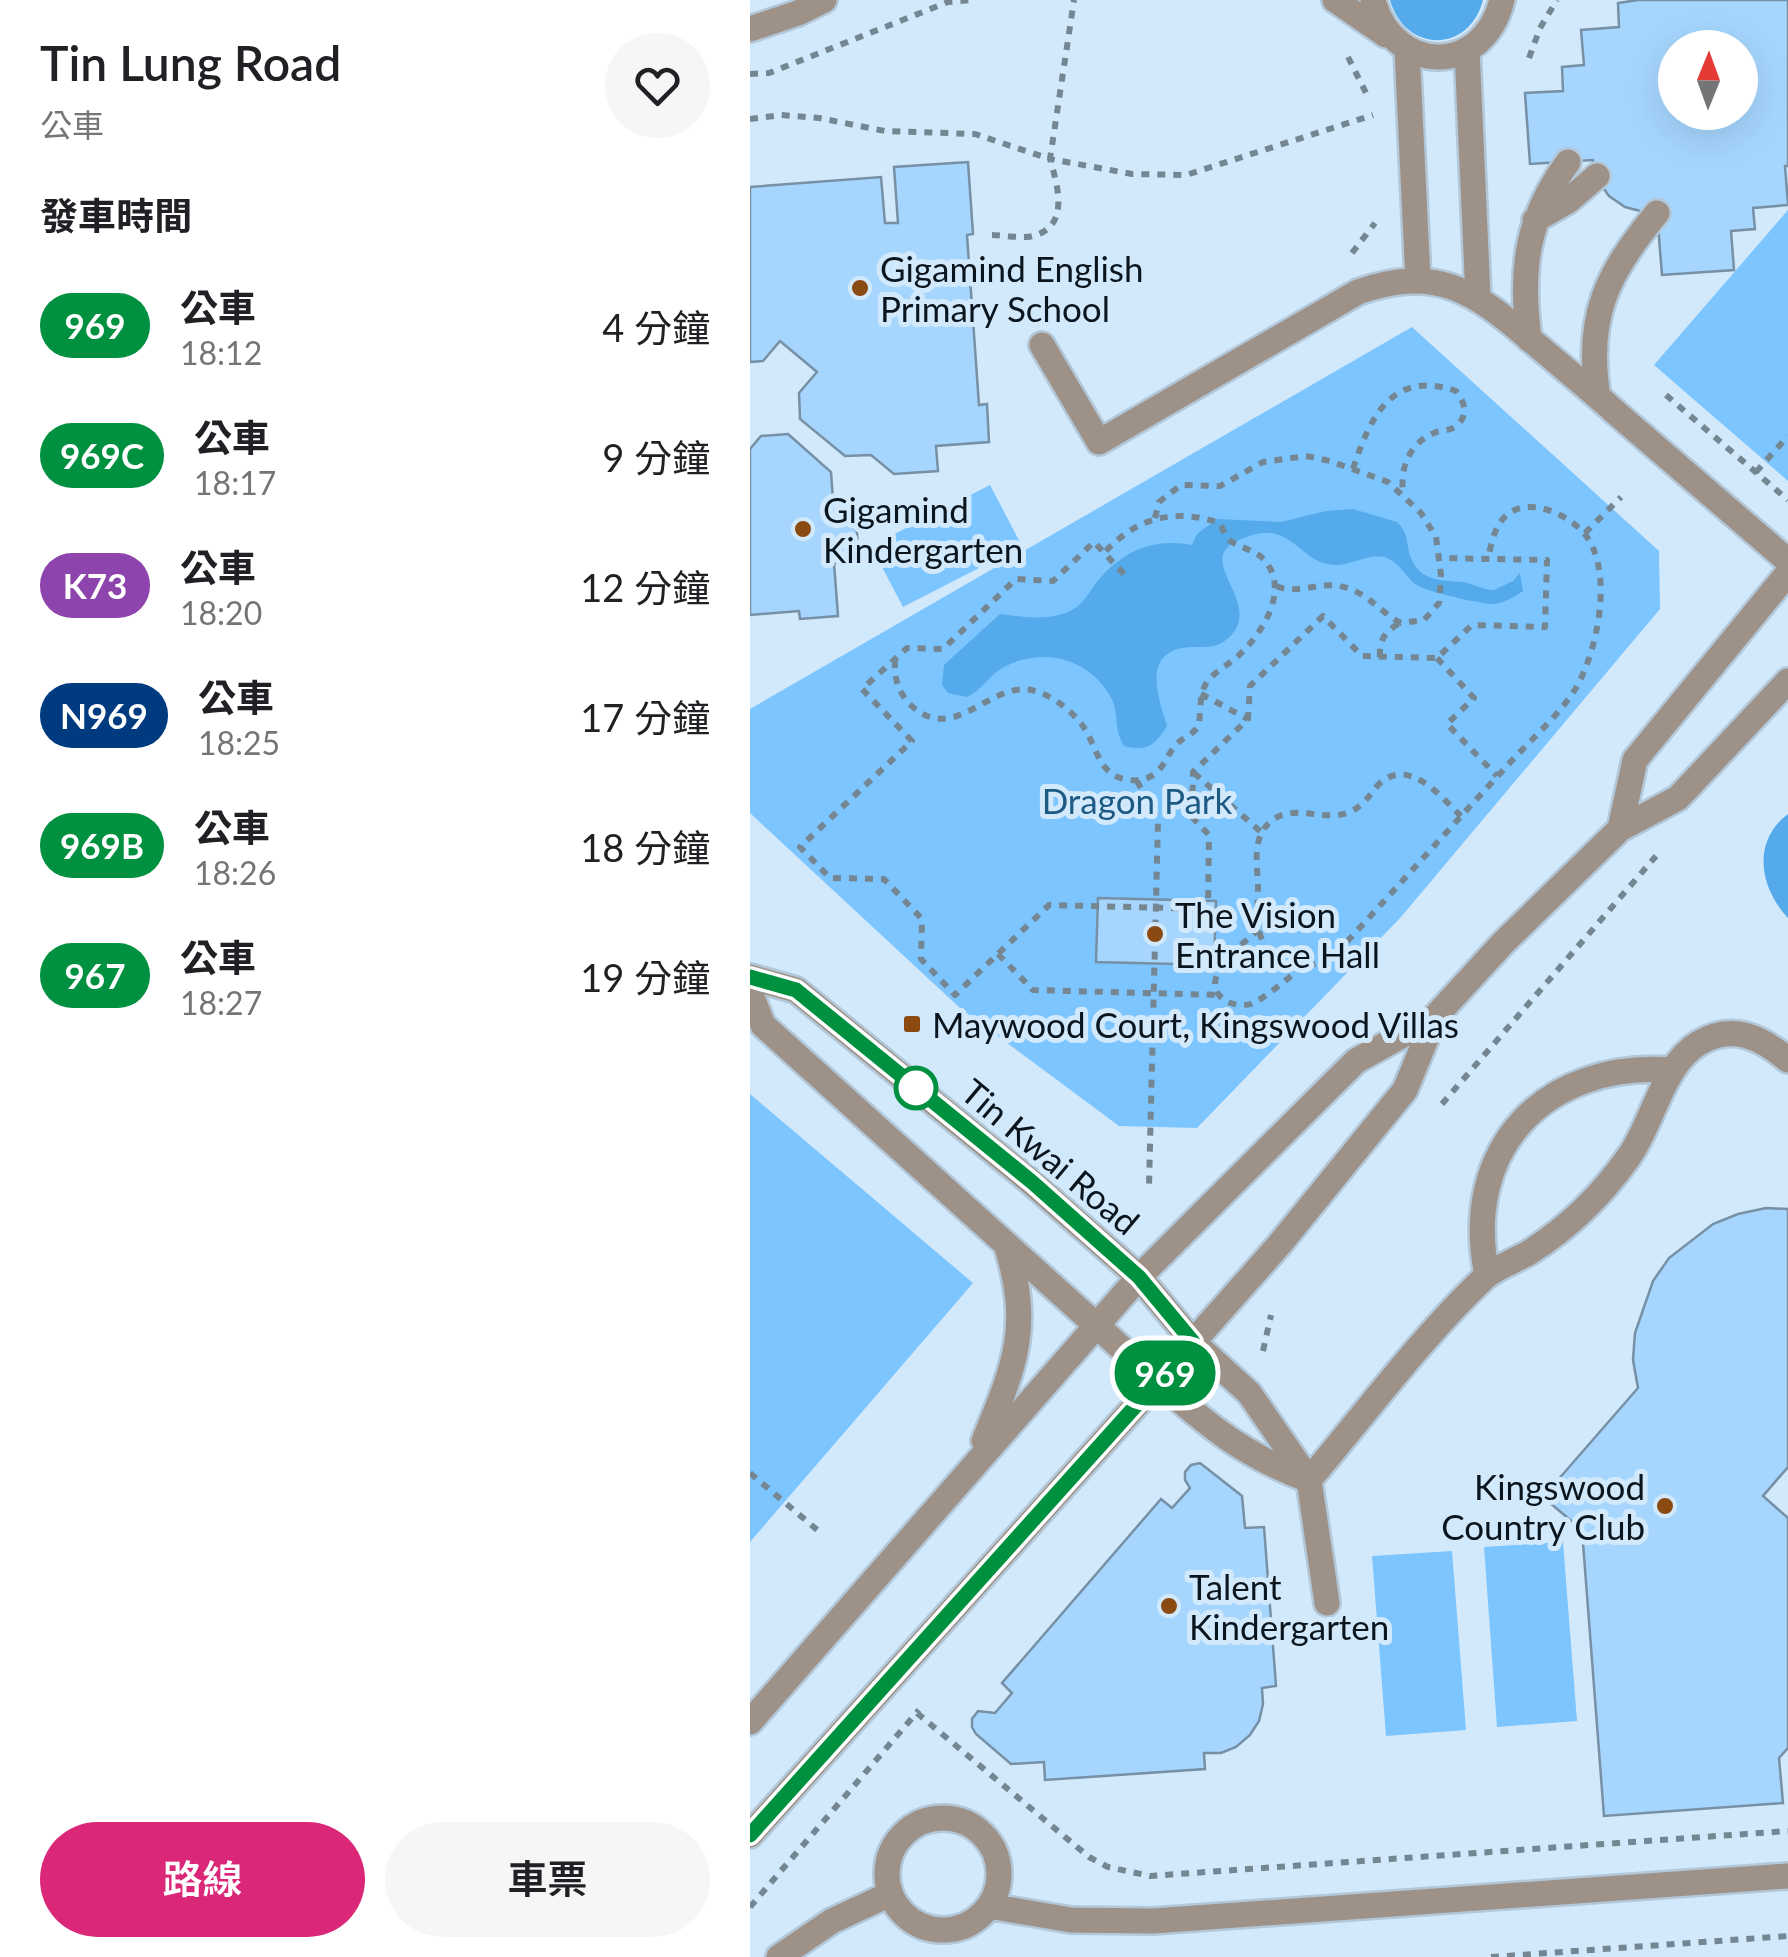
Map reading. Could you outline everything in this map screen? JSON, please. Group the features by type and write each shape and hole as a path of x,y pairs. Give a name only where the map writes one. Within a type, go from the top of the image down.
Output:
{"street":[{"path":"750,29 824,0"},
{"path":"1335,0 1399,44 1426,56 1448,57 1467,50 1484,37 1499,9 1516,0"},
{"path":"1372,0 1378,21 1399,44 1418,280"},
{"path":"1467,50 1478,297"},
{"path":"1530,339 1524,299 1526,260 1536,220 1552,183 1568,162"},
{"path":"1536,220 1568,201 1598,176"},
{"path":"1606,404 1593,367 1599,307 1619,260 1657,212"},
{"path":"1042,345 1099,442 1358,292 1418,280 1458,288 1478,297 1530,339 1788,561"},
{"path":"1620,830 1635,760 1788,574"},
{"path":"750,1722 1139,1277 1356,1061 1435,1017 1620,830 1678,798 1788,681"},
{"name":"Tin Kwai Road","path":"750,977 796,990 1032,1182 1139,1277 1193,1342 1249,1393 1310,1480"},
{"path":"750,992 763,1025 1213,1431 1272,1466 1310,1480"},
{"path":"750,1835 1279,1245 1406,1090 1435,1017"},
{"path":"1328,1603 1310,1480 1487,1275 1528,1254 1568,1226 1602,1193 1631,1155 1672,1070 1696,1044 1730,1032 1764,1040 1788,1060"},
{"path":"1487,1275 1480,1244 1488,1178 1502,1149 1522,1122 1546,1099 1574,1083 1606,1072 1638,1068 1672,1070"},
{"path":"976,1460 1014,1366 1018,1341 1018,1290 1004,1239"},
{"path":"950,1818 969,1824 995,1852 999,1871 989,1906 962,1927 928,1928 912,1921 898,1909 890,1894 886,1876 888,1856 912,1826 950,1818"},
{"path":"989,1906 1070,1920 1153,1921 1788,1876"},
{"path":"779,1957 832,1920 890,1894"}],"path":[{"path":"750,74 769,73 948,2 973,0"},
{"path":"992,235 1033,236 1050,226 1059,210 1060,192 1050,158 1074,0"},
{"path":"1529,58 1540,28 1557,0"},
{"path":"1344,51 1358,74 1377,125"},
{"path":"750,119 800,116 884,130 974,134 1050,158 1132,174 1186,175 1374,115"},
{"path":"1344,259 1369,234 1379,215"},
{"path":"1353,469 1376,414 1398,392 1425,384 1456,391 1465,405 1459,424 1422,440 1410,453 1401,479 1404,494"},
{"path":"1666,396 1788,500"},
{"path":"1756,472 1788,436"},
{"path":"1155,518 1159,502 1181,484 1220,486 1263,462 1306,456 1388,482 1404,494 1436,537 1440,598 1424,620 1401,623 1382,638 1380,658"},
{"path":"1585,534 1621,497"},
{"path":"1461,816 1423,780 1408,775 1393,776 1380,784 1362,805 1350,812 1334,817 1291,813 1269,822 1257,844 1258,929 1264,944 1287,964 1318,965 1332,958 1461,816 1575,690 1586,667 1599,614 1599,568 1595,550 1585,534 1568,518 1534,506 1520,507 1506,515 1497,528 1488,559"},
{"path":"896,659 894,675 899,690 920,713 951,718 967,714 1008,690 1039,692 1078,720 1092,741 1100,764 1110,774 1137,781 1151,777 1162,768 1174,746 1198,727 1200,694 1215,673 1241,654 1254,638 1274,602 1272,570 1262,556 1230,541 1220,523 1196,515 1155,518 1118,537 1104,552"},
{"path":"1124,574 1094,542 1053,581 1016,580 943,649 906,648 862,689 912,741 800,847 830,878 884,879 922,919 921,959 955,995 1050,906 1208,909 1209,835 1192,817 1193,772 1248,720 1250,686 1323,616 1362,656 1380,658 1437,658 1472,625 1544,627 1546,560 1440,558"},
{"path":"1275,586 1294,591 1328,585 1344,587 1372,599 1401,623"},
{"path":"1437,658 1474,698 1447,724 1497,776"},
{"path":"1200,694 1248,720"},
{"path":"1193,772 1261,832"},
{"path":"1137,781 1158,820 1148,1186"},
{"path":"1431,1117 1660,852"},
{"path":"1258,929 1221,965 1216,975 1221,995 1229,1003 1251,1004 1303,966"},
{"path":"998,954 1033,990 1221,995"},
{"path":"1266,1359 1262,1349 1269,1319 1278,1305"},
{"path":"750,1473 822,1534"},
{"path":"917,1714 1089,1858 1129,1873 1150,1876 1788,1831"},
{"path":"1491,1957 1788,1936"}],"green space":[{"path":"1788,210 1788,481 1654,365"},
{"name":"Dragon Park","path":"1412,327 1659,551 1660,609 1401,917 1197,1128 1119,1126 960,1008 750,813 750,709"},
{"path":"990,485 1022,546 903,607 871,546"},
{"path":"750,1094 973,1283 750,1542"},
{"path":"1563,1542 1577,1721 1497,1727 1484,1547"},
{"path":"1452,1551 1466,1730 1386,1736 1372,1556"}],"shaded area":[{"path":"1390,0 1483,0 1476,18 1465,30 1437,40 1422,38 1409,30"},
{"path":"1353,509 1397,522 1406,535 1412,560 1427,576 1494,590 1520,573 1523,591 1495,604 1467,600 1420,587 1387,558 1334,565 1311,557 1282,536 1255,534 1225,550 1222,560 1237,599 1237,627 1221,643 1182,648 1162,660 1156,680 1167,726 1150,745 1124,746 1115,707 1100,681 1062,659 1018,661 999,670 967,697 948,693 942,685 944,665 1000,614 1045,617 1070,611 1111,567 1143,548 1167,543 1192,545 1197,534 1217,519 1281,522"},
{"path":"1788,814 1788,918 1771,893 1764,851 1776,825"}],"building":[{"path":"1788,0 1788,205 1753,208 1755,229 1731,231 1734,270 1662,275 1657,212 1625,207 1609,196 1597,179 1593,160 1530,164 1525,93 1563,91 1562,67 1584,65 1581,30 1619,27 1618,3"},
{"name":"Gigamind English Primary School","path":"968,162 973,234 967,235 979,405 987,404 989,442 936,446 938,471 894,474 871,455 845,456 800,419 799,393 817,372 780,341 763,361 750,362 750,187 881,177 885,223 898,223 894,167"},
{"name":"Gigamind Kindergarten","path":"788,434 831,472 833,499 856,518 859,561 834,563 838,616 800,619 799,611 750,615 750,449 761,436"},
{"name":"The Vision Entrance Hall","path":"1098,898 1216,901 1214,965 1096,962"},
{"name":"Kingswood Country Club","path":"1766,1208 1788,1209 1788,1467 1763,1496 1788,1518 1788,1748 1779,1758 1783,1803 1604,1816 1582,1530 1543,1497 1638,1388 1633,1360 1635,1333 1653,1281 1669,1258 1713,1224"},
{"name":"Talent Kindergarten","path":"1200,1463 1242,1496 1245,1528 1264,1527 1276,1686 1262,1688 1259,1721 1236,1747 1221,1753 1204,1753 1205,1769 1045,1780 1044,1762 1011,1764 976,1734 972,1719 978,1711 995,1713 1012,1693 1002,1683 1161,1499 1172,1508 1190,1488 1185,1472"}],"bus line":[{"name":"969","path":"750,977 796,990 1032,1182 1139,1277 1193,1342 750,1835"}],"place":[{"name":"Gigamind English Primary School","path":"860,288"},
{"name":"Gigamind Kindergarten","path":"803,529"},
{"name":"The Vision Entrance Hall","path":"1155,934"},
{"name":"Maywood Court, Kingswood Villas","path":"912,1024"},
{"name":"Kingswood Country Club","path":"1665,1506"},
{"name":"Talent Kindergarten","path":"1169,1606"}]}
